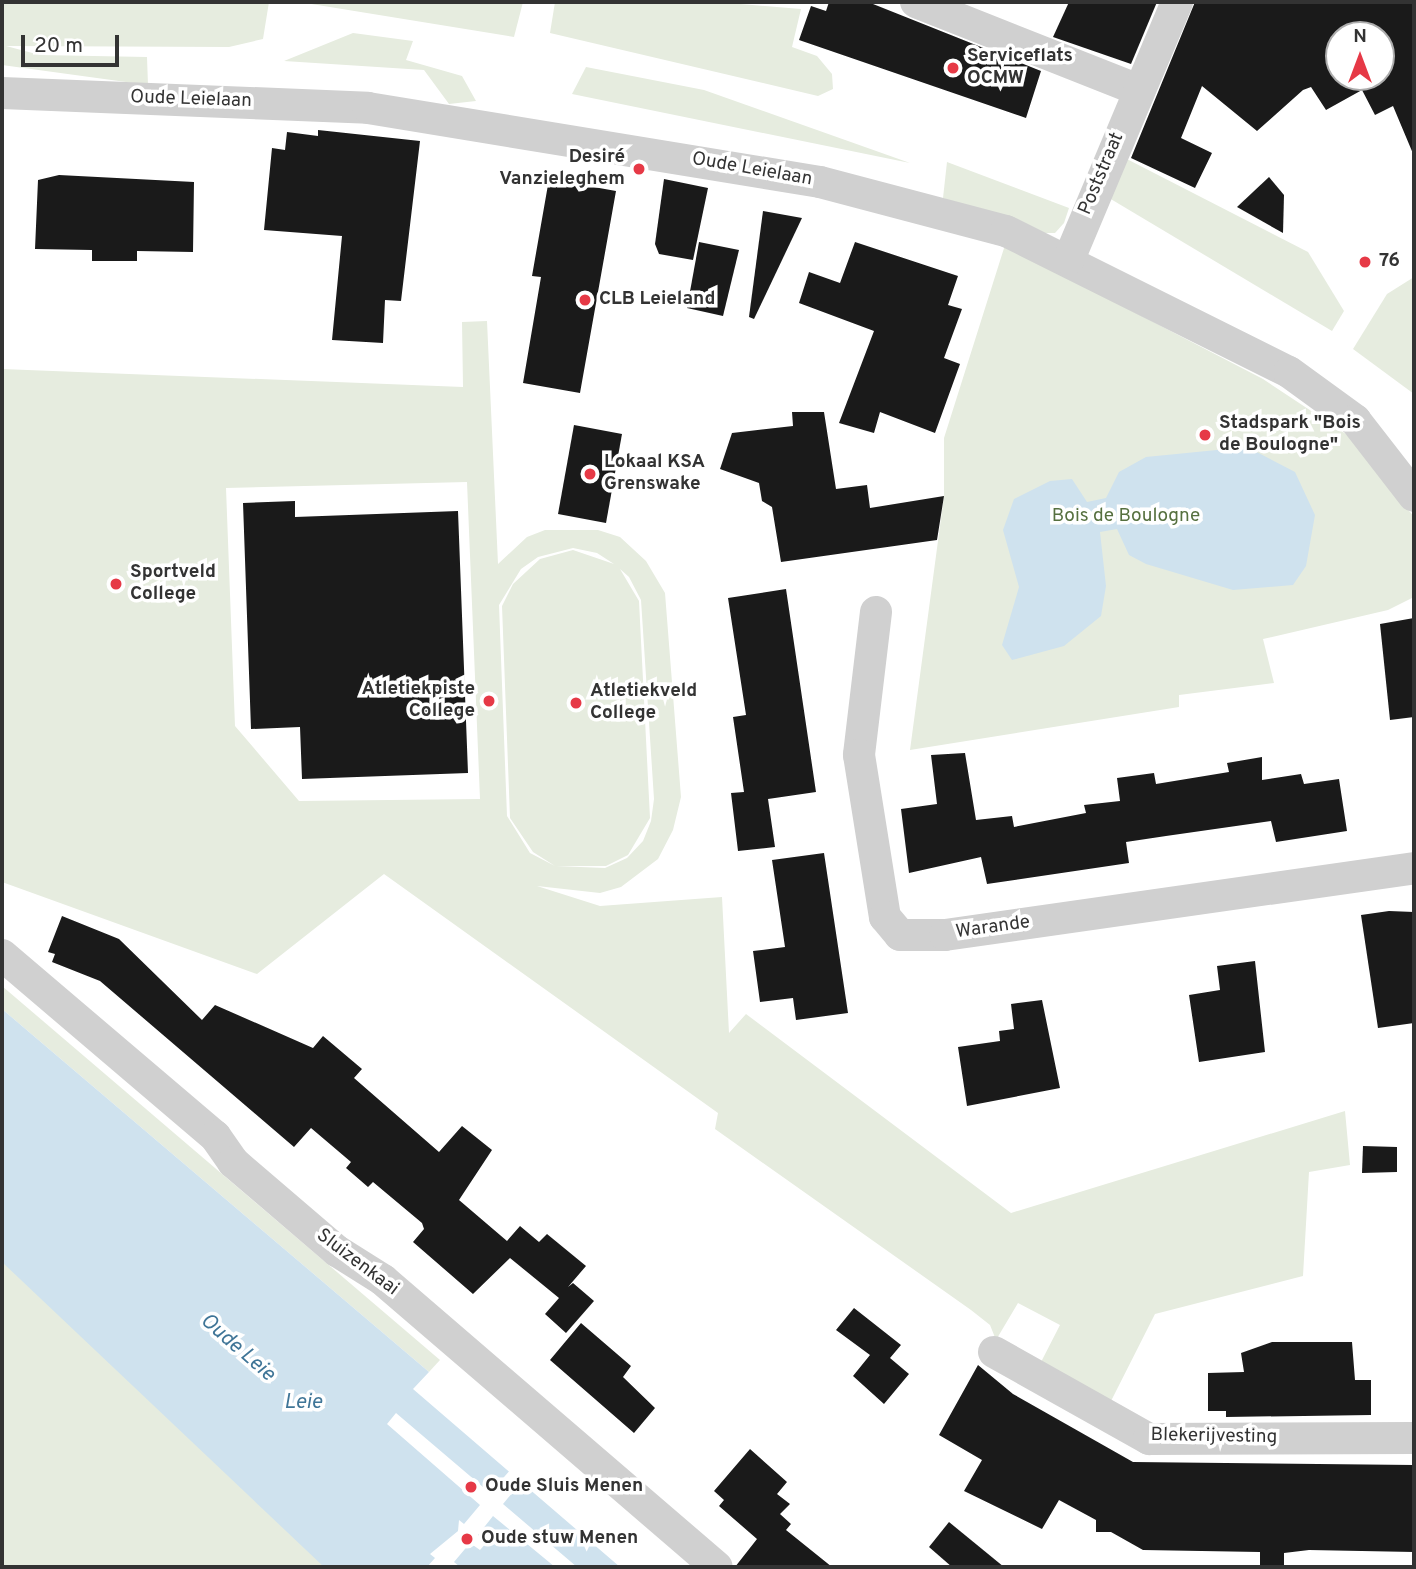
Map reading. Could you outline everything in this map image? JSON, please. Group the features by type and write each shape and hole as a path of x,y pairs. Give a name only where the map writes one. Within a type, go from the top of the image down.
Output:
{"street":[{"path":"916,2 1138,90"},
{"name":"Poststraat","path":"1069,258 1177,2"},
{"name":"Oude Leielaan","path":"2,93 368,108 552,134 820,182 1006,232 1069,258 1318,391 1355,421 1414,496"},
{"name":"Warande","path":"876,612 859,755 885,917 900,935 945,935 1414,868"},
{"name":"Sluizenkaai","path":"2,955 215,1136 233,1162 264,1189 337,1251 383,1280 717,1567"},
{"name":"Blekerijvesting","path":"994,1352 1149,1440 1414,1438"}],"green space":[{"path":"3,2 269,2 263,39 229,47 6,46 40,55 147,57 148,85 2,65"},
{"path":"299,2 523,2 514,37"},
{"path":"555,2 717,2 801,9 792,47 817,56 832,74 833,89 818,96 550,33"},
{"path":"353,33 413,41 406,60 462,76 476,101 449,104 424,70 284,61"},
{"path":"586,67 704,90 910,163 572,94"},
{"path":"1119,155 1308,252 1344,311 1332,331 1104,195"},
{"path":"947,162 1069,208 1064,223 1055,233 1039,233 943,198"},
{"name":"Bois de Boulogne","path":"1005,245 1263,379 1349,436 1414,517 1414,597 1388,610 1263,639 1274,683 1179,695 1179,707 910,750 944,496 944,438"},
{"path":"1414,277 1414,394 1353,349 1387,294"},
{"path":"487,321 498,564 527,537 545,530 598,530 620,537 646,561 665,593 681,797 673,830 658,859 621,887 600,893 537,886 600,906 722,897 729,1033 746,1014 1011,1213 1345,1111 1350,1165 1309,1172 1303,1276 1155,1314 1109,1405 1040,1364 1060,1325 1018,1303 996,1340 990,1325 971,1310 715,1129 718,1113 384,874 257,974 2,882 2,369 463,387 462,322","holes":["467,482 480,799 299,801 235,726 226,488","573,548 597,553 614,564 573,550 540,559 513,584 502,606 510,818 533,852 555,866 530,853 507,816 499,605 521,569 538,557","620,569 629,577 641,600 654,799 651,821 643,841 627,858 605,868 556,866 606,866 628,855 650,818 639,601"]},
{"path":"2,986 440,1360 429,1372 2,1009"},
{"path":"2,1259 326,1567 2,1567"}],"water":[{"path":"1247,447 1295,472 1315,515 1306,566 1293,585 1233,590 1146,564 1129,555 1117,529 1100,532 1106,586 1101,616 1064,646 1012,660 1002,645 1019,587 1003,530 1014,499 1050,481 1072,479 1087,502 1106,498 1119,472 1146,457"},
{"name":"Leie","path":"2,1009 429,1372 413,1389 620,1567 324,1567 2,1262"}],"pier":[{"name":"Oude Sluis Menen","path":"396,1413 490,1493 511,1469 523,1480 503,1504 577,1567 555,1567 493,1516 478,1535 487,1542 480,1550 470,1543 454,1562 460,1567 427,1567 435,1558 430,1554 458,1531 459,1520 464,1524 480,1505 387,1424"}],"building":[{"name":"Serviceflats OCMW","path":"829,2 868,2 1041,71 1026,118 799,40 811,6 826,11"},
{"path":"1069,2 1157,2 1131,64 1053,37"},
{"path":"1195,2 1414,2 1414,156 1393,106 1375,115 1363,91 1395,91 1395,21 1325,21 1325,91 1360,91 1326,110 1311,87 1303,90 1257,131 1202,86 1181,138 1212,153 1195,188 1131,158"},
{"path":"318,130 420,141 401,301 385,300 383,343 332,340 342,236 264,230 272,148 285,150 287,132 318,136"},
{"path":"59,175 194,182 193,252 137,251 137,261 92,261 92,250 35,249 38,180"},
{"path":"1269,177 1284,195 1283,233 1237,207"},
{"path":"549,179 616,191 580,393 523,383 541,277 532,276"},
{"path":"664,179 708,188 693,260 659,254 655,244"},
{"path":"763,211 802,218 754,319 749,317"},
{"path":"699,242 739,250 723,316 687,308"},
{"path":"855,242 958,276 948,305 962,309 944,358 960,364 935,433 880,412 874,433 839,423 874,331 799,303 809,272 840,283"},
{"path":"792,412 824,412 836,489 867,485 870,508 944,496 937,540 781,562 772,507 762,501 759,483 720,469 732,433 793,426"},
{"name":"Lokaal KSA Grenswake","path":"574,425 622,434 606,523 558,514"},
{"path":"295,501 295,517 458,511 468,773 302,779 300,727 251,729 243,503"},
{"path":"786,589 816,792 768,799 775,847 738,851 731,793 744,792 733,717 746,715 728,598"},
{"path":"1414,618 1414,717 1390,720 1380,624"},
{"path":"965,753 976,820 1012,816 1014,827 1086,813 1084,805 1120,801 1117,778 1154,773 1156,784 1229,772 1227,763 1262,757 1262,780 1301,774 1304,784 1339,779 1347,831 1276,842 1271,821 1166,836 1126,842 1129,863 987,884 981,857 909,873 901,809 937,804 931,755"},
{"path":"824,853 848,1013 796,1020 793,998 760,1002 753,951 785,947 772,860"},
{"path":"1389,911 1414,912 1414,1023 1378,1028 1361,915"},
{"path":"62,916 119,939 202,1020 215,1005 313,1048 323,1036 362,1069 354,1078 439,1152 462,1126 492,1150 459,1200 507,1241 520,1226 539,1242 547,1234 586,1266 568,1287 573,1283 594,1301 566,1333 545,1314 559,1298 510,1258 473,1294 413,1242 424,1229 422,1223 373,1182 368,1187 346,1168 351,1162 311,1128 294,1147 100,981 52,962 55,954 48,952"},
{"path":"1255,961 1265,1052 1199,1062 1189,995 1220,990 1217,966"},
{"path":"1042,1000 1060,1088 967,1106 958,1047 1000,1041 999,1031 1014,1029 1011,1004"},
{"path":"1363,1146 1397,1147 1397,1172 1362,1173"},
{"path":"854,1308 901,1345 890,1358 909,1374 884,1404 853,1376 870,1355 836,1330"},
{"path":"581,1323 631,1366 623,1377 655,1408 634,1433 550,1360"},
{"path":"1272,1342 1352,1342 1355,1380 1371,1380 1371,1415 1226,1417 1226,1411 1208,1411 1208,1373 1244,1372 1241,1353"},
{"path":"978,1365 1013,1394 1133,1462 1414,1465 1414,1552 1309,1550 1284,1553 1284,1565 1260,1565 1260,1552 1143,1550 1111,1532 1096,1532 1096,1520 1059,1500 1042,1529 964,1491 982,1460 939,1435"},
{"path":"750,1449 787,1482 777,1494 790,1504 780,1514 791,1524 786,1530 832,1567 735,1567 757,1539 719,1506 724,1500 714,1491"},
{"path":"949,1522 1004,1567 952,1567 929,1547"}],"place":[{"name":"Serviceflats OCMW","path":"953,68"},
{"name":"Desiré Vanzieleghem","path":"639,169"},
{"name":"76","path":"1365,262"},
{"name":"CLB Leieland","path":"585,300"},
{"name":"Stadspark \"Bois de Boulogne\"","path":"1205,435"},
{"name":"Lokaal KSA Grenswake","path":"590,474"},
{"name":"Sportveld College","path":"116,584"},
{"name":"Atletiekpiste College","path":"489,701"},
{"name":"Atletiekveld College","path":"576,703"},
{"name":"Oude Sluis Menen","path":"471,1487"},
{"name":"Oude stuw Menen","path":"467,1539"}],"water label":[{"name":"Oude Leie","path":"237,1348"}]}
